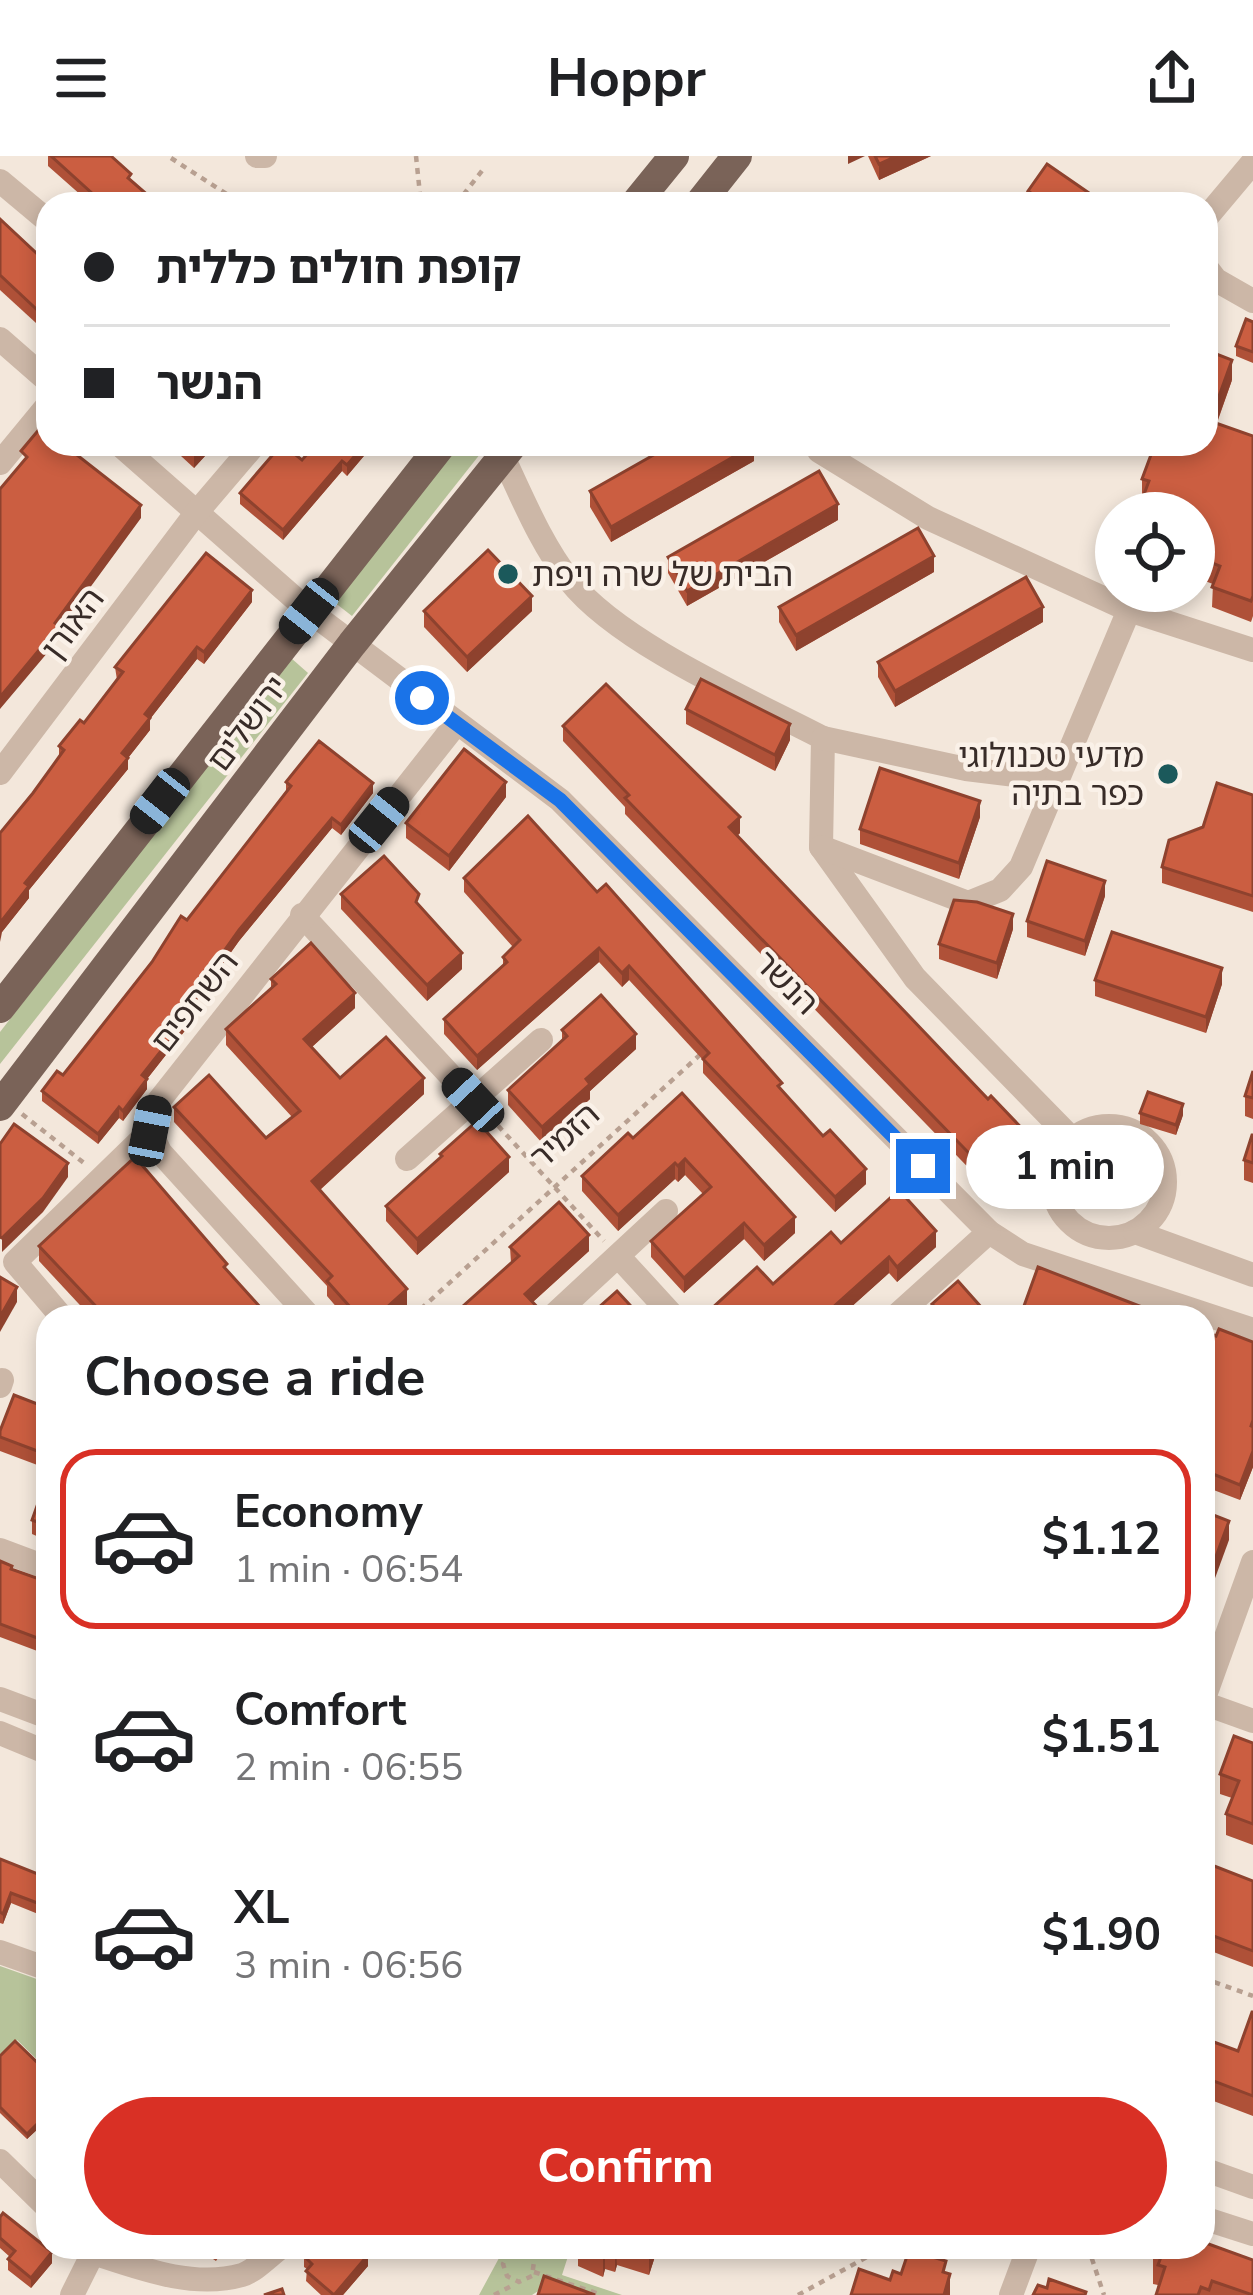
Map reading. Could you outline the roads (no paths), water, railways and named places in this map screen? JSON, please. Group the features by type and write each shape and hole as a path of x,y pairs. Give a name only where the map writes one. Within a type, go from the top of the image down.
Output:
{"main road":[{"path":"645,192 674,156"},
{"path":"708,192 737,156"},
{"name":"ירושלים","path":"0,1008 432,456"},
{"name":"ירושלים","path":"3,1103 352,644 504,456"}],"street":[{"path":"1218,204 1253,162"},
{"path":"0,182 36,211"},
{"path":"1218,281 1253,301"},
{"path":"0,339 36,370"},
{"path":"0,463 36,420"},
{"name":"הנשר","path":"133,456 309,611 560,800 988,1232 1023,1254 1177,1305"},
{"name":"האורן","path":"0,773 196,512 245,456"},
{"path":"510,456 537,530 571,582 622,628 823,738 966,769 1055,780"},
{"path":"827,456 928,518 1095,594"},
{"path":"820,847 968,903 1000,890 1021,866 1128,612"},
{"path":"1135,612 1253,650"},
{"name":"השחפים","path":"52,1305 15,1262 150,1131 154,1107 457,724"},
{"path":"823,738 820,847 915,978 1072,1139"},
{"path":"302,915 473,1100"},
{"path":"406,1159 542,1040"},
{"path":"1136,1232 1161,1204 1163,1167 1155,1150 1142,1136 1107,1125 1072,1139 1053,1170 1052,1188 1068,1221 1082,1232 1100,1238 1136,1232 1253,1275"},
{"path":"150,1131 160,1152 299,1305"},
{"path":"565,1305 666,1211"},
{"path":"908,1305 988,1232"},
{"path":"619,1257 663,1305"},
{"name":"הנשר","path":"1215,1317 1253,1330"},
{"path":"0,1550 36,1564"},
{"path":"1215,1668 1253,1562"},
{"path":"0,1699 36,1712"},
{"path":"1215,1707 1253,1721"},
{"path":"0,1733 36,1748"},
{"path":"0,1952 36,1966"},
{"path":"0,2161 36,2196"},
{"path":"1215,2173 1253,2187"},
{"path":"1215,2222 1253,2234"},
{"path":"72,2295 86,2259"},
{"path":"115,2259 192,2286 245,2274 264,2259"},
{"path":"1011,2295 1022,2259"}],"place":[{"name":"הבית של שרה ויפת","path":"508,574"},
{"name":"מדעי טכנולוגי כפר בתיה","path":"1168,774"}]}
